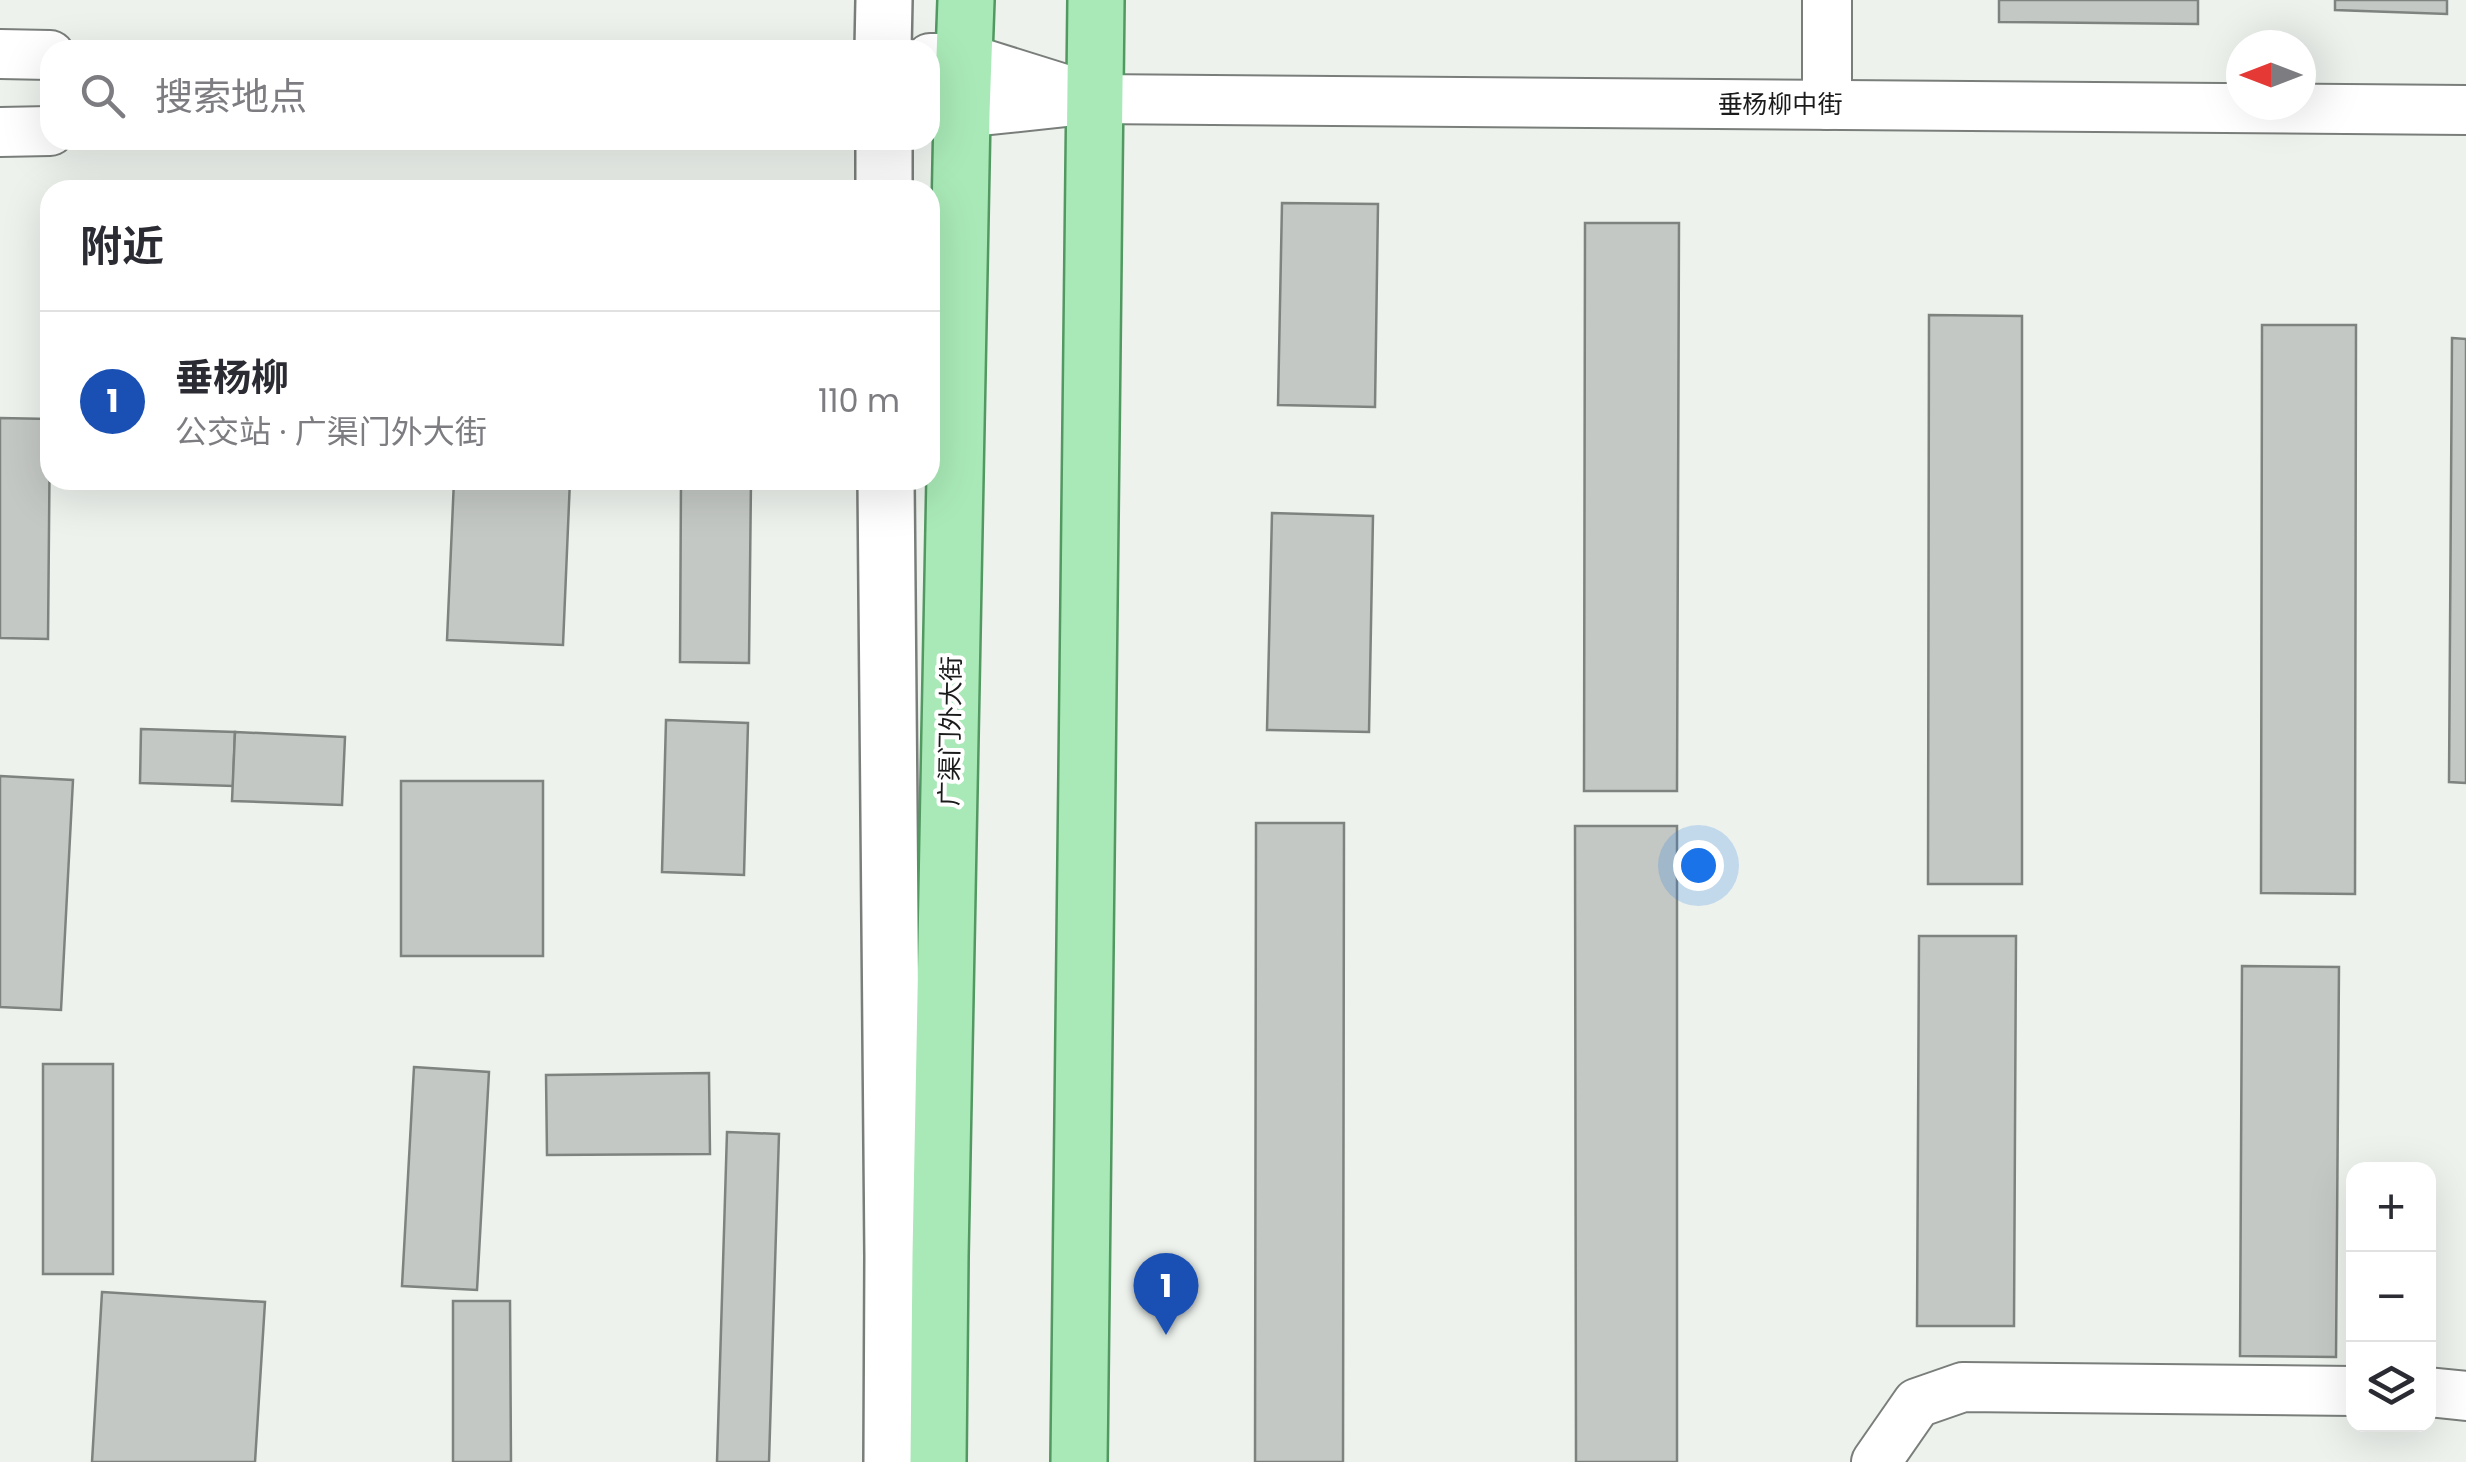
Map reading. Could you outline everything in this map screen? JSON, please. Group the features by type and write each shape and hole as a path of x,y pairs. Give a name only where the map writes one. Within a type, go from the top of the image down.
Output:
{"main road":[{"name":"广渠门外大街","path":"938,1462 947,58 966,0"},
{"path":"1080,1462 1096,0"}],"street":[{"path":"883,40 884,0"},
{"path":"1827,105 1828,0"},
{"path":"0,54 40,54"},
{"path":"947,58 1094,99"},
{"path":"946,113 1094,99"},
{"name":"垂杨柳中街","path":"1094,99 2466,110"},
{"path":"0,132 40,131"},
{"path":"884,150 884,180"},
{"path":"886,490 892,1462"},
{"path":"1876,1462 1917,1403 1963,1387 2346,1391"},
{"path":"2436,1393 2466,1396"}],"building":[{"path":"1999,0 2198,0 2198,24 1999,22"},
{"path":"2335,0 2447,0 2447,14 2335,10"},
{"path":"1282,203 1378,204 1375,407 1278,405"},
{"path":"1585,223 1679,223 1677,791 1584,791"},
{"path":"1929,315 2022,316 2022,884 1928,884"},
{"path":"2262,325 2356,325 2355,894 2261,893"},
{"path":"2452,338 2466,339 2466,783 2449,782"},
{"path":"0,418 40,419 40,490 49,490 48,639 0,638"},
{"path":"454,490 570,490 563,645 447,640"},
{"path":"681,490 751,490 749,663 680,662"},
{"path":"1272,513 1373,516 1369,732 1267,730"},
{"path":"666,720 748,723 744,875 662,872"},
{"path":"141,729 235,732 233,786 140,783"},
{"path":"235,732 345,737 342,805 232,801"},
{"path":"0,776 73,780 61,1010 0,1007"},
{"path":"401,781 543,781 543,956 401,956"},
{"path":"1256,823 1344,823 1343,1462 1255,1462"},
{"path":"1575,826 1677,826 1677,1462 1576,1462"},
{"path":"1919,936 2016,936 2014,1326 1917,1326"},
{"path":"2242,966 2339,967 2336,1357 2240,1356"},
{"path":"43,1064 113,1064 113,1274 43,1274"},
{"path":"414,1067 489,1072 477,1290 402,1286"},
{"path":"709,1073 710,1154 547,1155 546,1075"},
{"path":"727,1132 779,1134 769,1462 717,1462"},
{"path":"102,1292 265,1302 255,1462 92,1462"},
{"path":"453,1301 510,1301 511,1462 453,1462"}],"place":[{"name":"垂杨柳","path":"1166,1335"}]}
